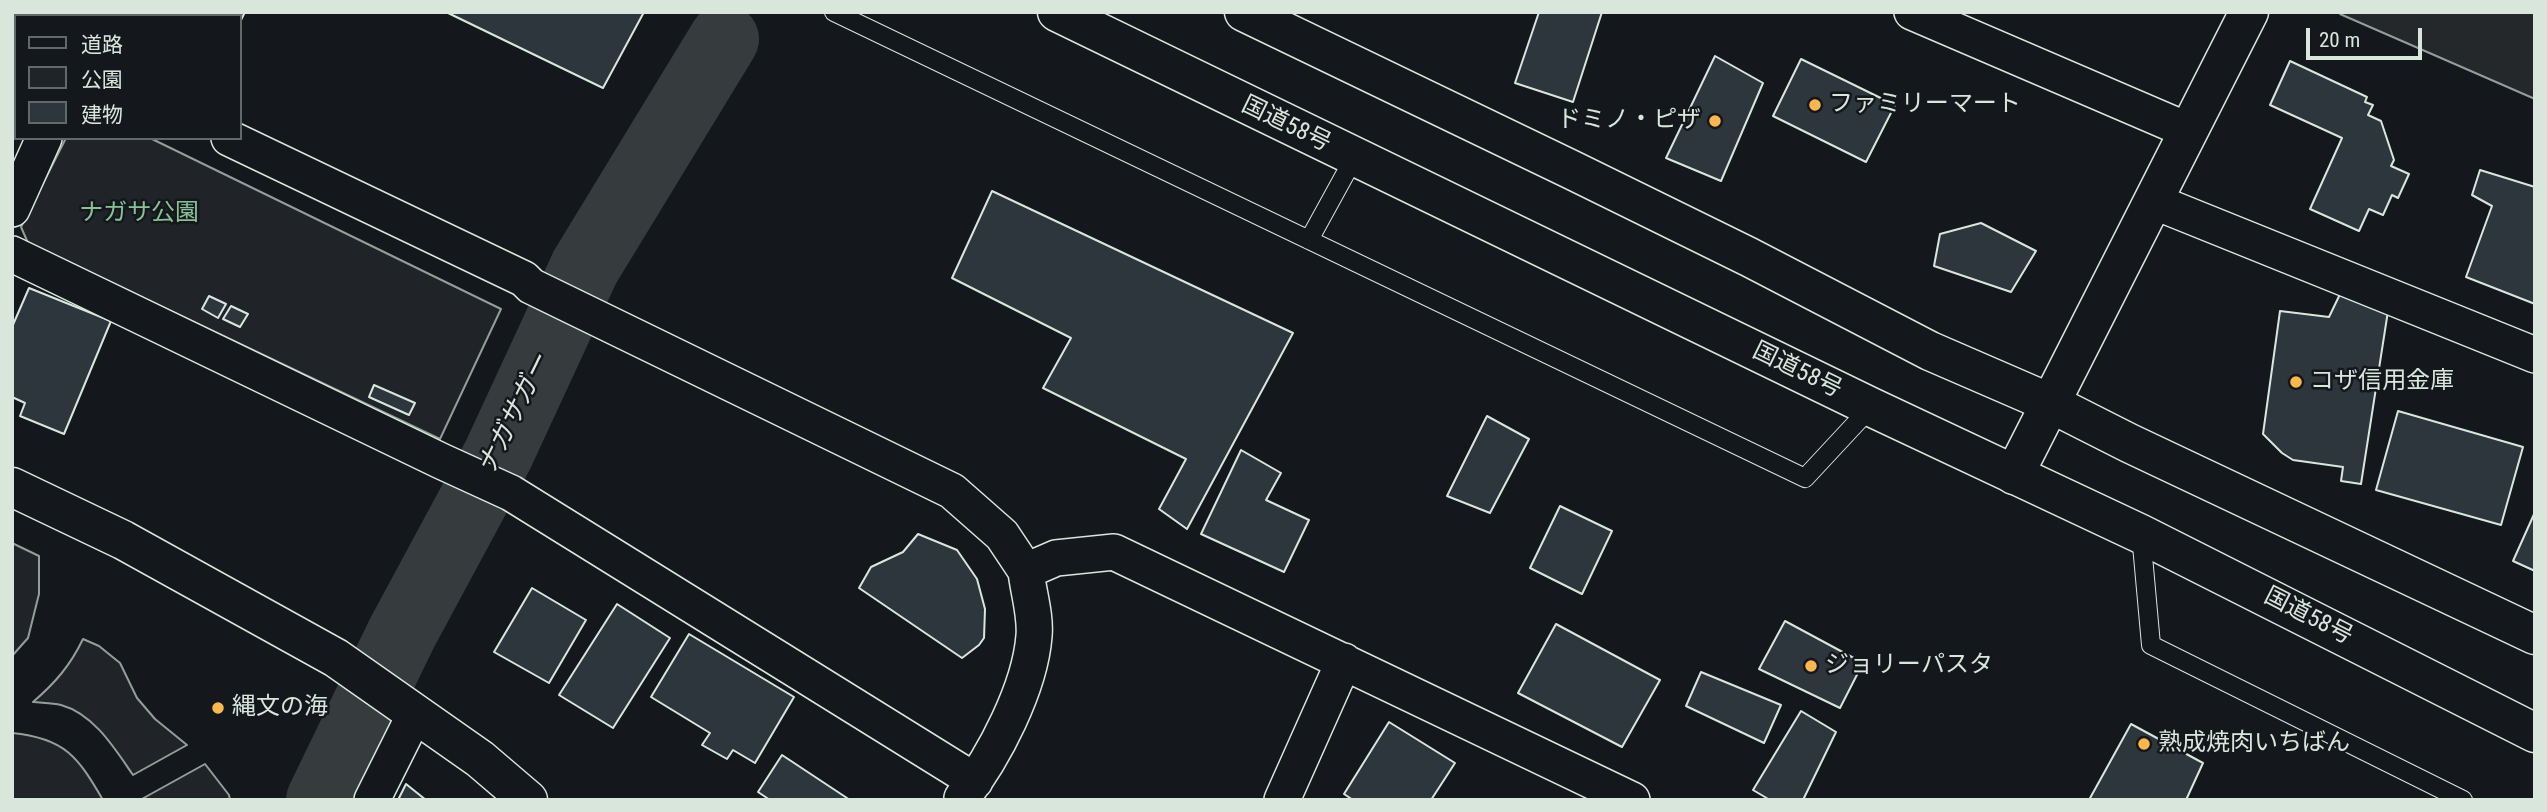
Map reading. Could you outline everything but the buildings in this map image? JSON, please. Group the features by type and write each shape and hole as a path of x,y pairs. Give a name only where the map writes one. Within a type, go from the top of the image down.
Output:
{"main road":[{"name":"国道58号","path":"1058,12 1354,158 2141,534 2535,733"},
{"path":"1244,12 1596,181 1930,351 2050,403 2535,635"},
{"path":"2014,475 2249,12"},
{"path":"12,487 123,540 338,660 480,759 528,800"}],"street":[{"path":"1912,12 2189,131"},
{"path":"12,209 43,140"},
{"path":"12,254 511,493 968,790 1021,694 1034,634 1026,571 1002,536 952,491 531,286 524,279 233,140"},
{"path":"2152,201 2535,355"},
{"path":"1026,571 1056,558 1114,552 1632,800"},
{"path":"1282,800 1344,661"},
{"path":"372,800 414,714"}],"lane":[{"path":"834,12 1805,478 1871,407"},
{"path":"1309,240 1354,158"},
{"path":"2141,534 2151,645 2463,800"}],"green space":[{"name":"ナガサ公園","path":"65,140 154,140 501,309 440,439 28,243 21,227"},
{"path":"12,543 39,556 39,594 28,638 12,656"},
{"path":"83,639 99,646 120,663 137,698 155,719 187,745 133,775 103,734 84,716 61,705 33,702 61,674"},
{"path":"12,733 45,740 68,752 86,772 103,800 12,800"},
{"path":"205,764 230,800 140,800"}],"shaded area":[{"path":"2535,12 2535,99 2340,14"}],"waterway":[{"name":"ナガサガー","path":"321,800 402,633 498,455 585,267 724,39"}],"place":[{"name":"ファミリーマート","path":"1815,105"},
{"name":"ドミノ・ピザ","path":"1715,121"},
{"name":"コザ信用金庫","path":"2296,382"},
{"name":"ジョリーパスタ","path":"1811,666"},
{"name":"縄文の海","path":"218,708"},
{"name":"熟成焼肉いちばん","path":"2144,744"}]}
